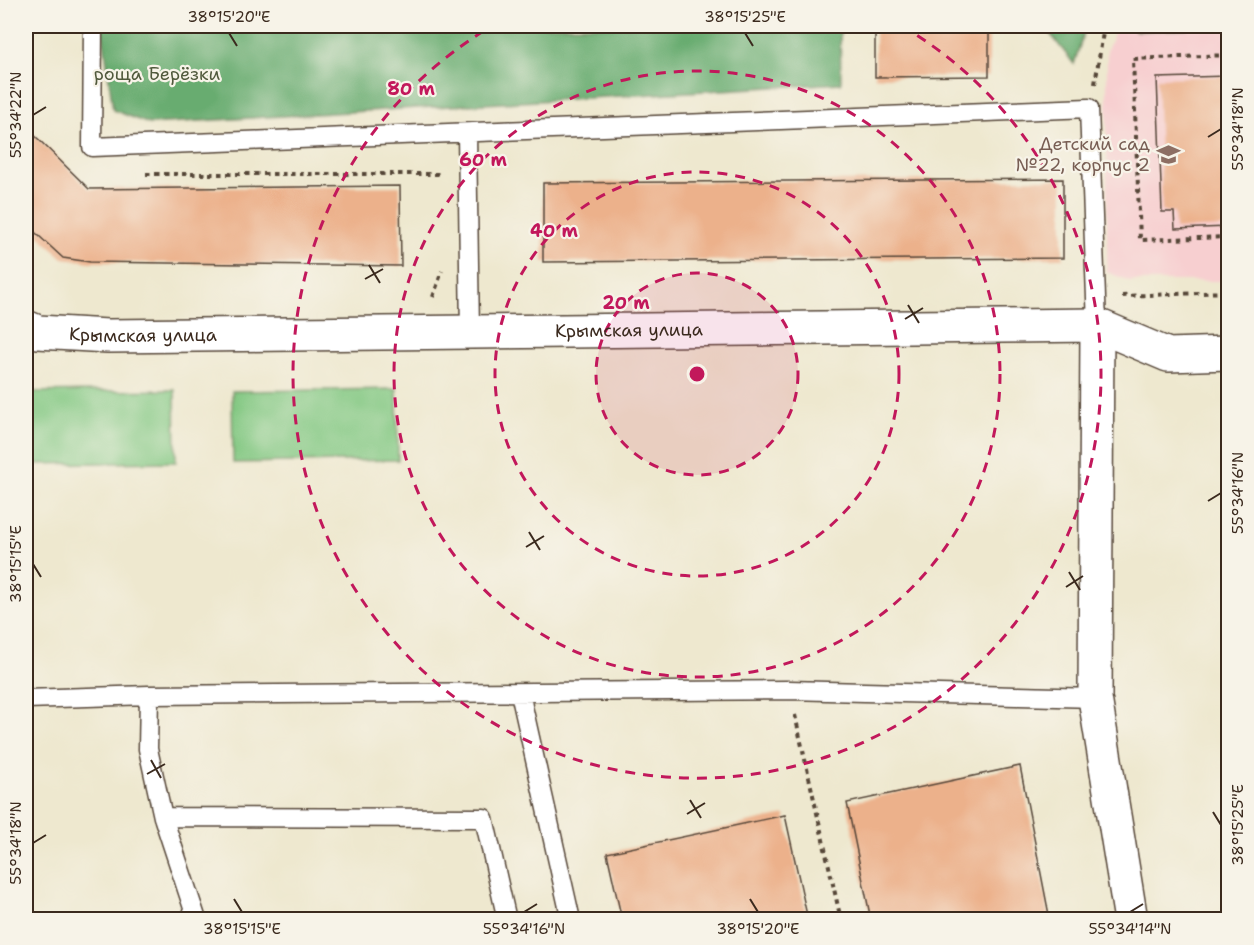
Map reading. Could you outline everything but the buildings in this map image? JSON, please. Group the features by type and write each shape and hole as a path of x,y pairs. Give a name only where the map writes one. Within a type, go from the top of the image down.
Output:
{"street":[{"name":"Крымская улица","path":"26,327 38,332 108,336 1097,325 1168,355 1228,352"},
{"path":"1097,325 1095,699 1131,920"}],"lane":[{"path":"93,26 93,147 1089,108 1097,325"},
{"path":"467,133 470,332"},
{"path":"26,699 149,695 789,690 1095,699"},
{"path":"520,693 571,920"},
{"path":"149,695 148,749 163,817 197,920"},
{"path":"163,817 484,818 507,920"}],"path":[{"path":"1089,108 1104,26"},
{"path":"1228,56 1133,59 1140,240 1228,237"},
{"path":"789,690 841,920"}],"shaded area":[{"name":"Детский сад №22, корпус 2","path":"1114,26 1228,26 1228,281 1129,281 1107,272 1107,50 1113,36"}],"green space":[{"name":"роща Берёзки","path":"102,26 840,26 841,83 149,124 113,110"},
{"path":"1044,26 1086,26 1074,64"},
{"path":"1135,26 1187,26 1187,29 1135,31"},
{"path":"397,389 398,460 233,463 232,391"},
{"path":"175,390 176,462 26,464 26,392"}],"place":[{"name":"Детский сад №22, корпус 2","path":"1168,154"}]}
